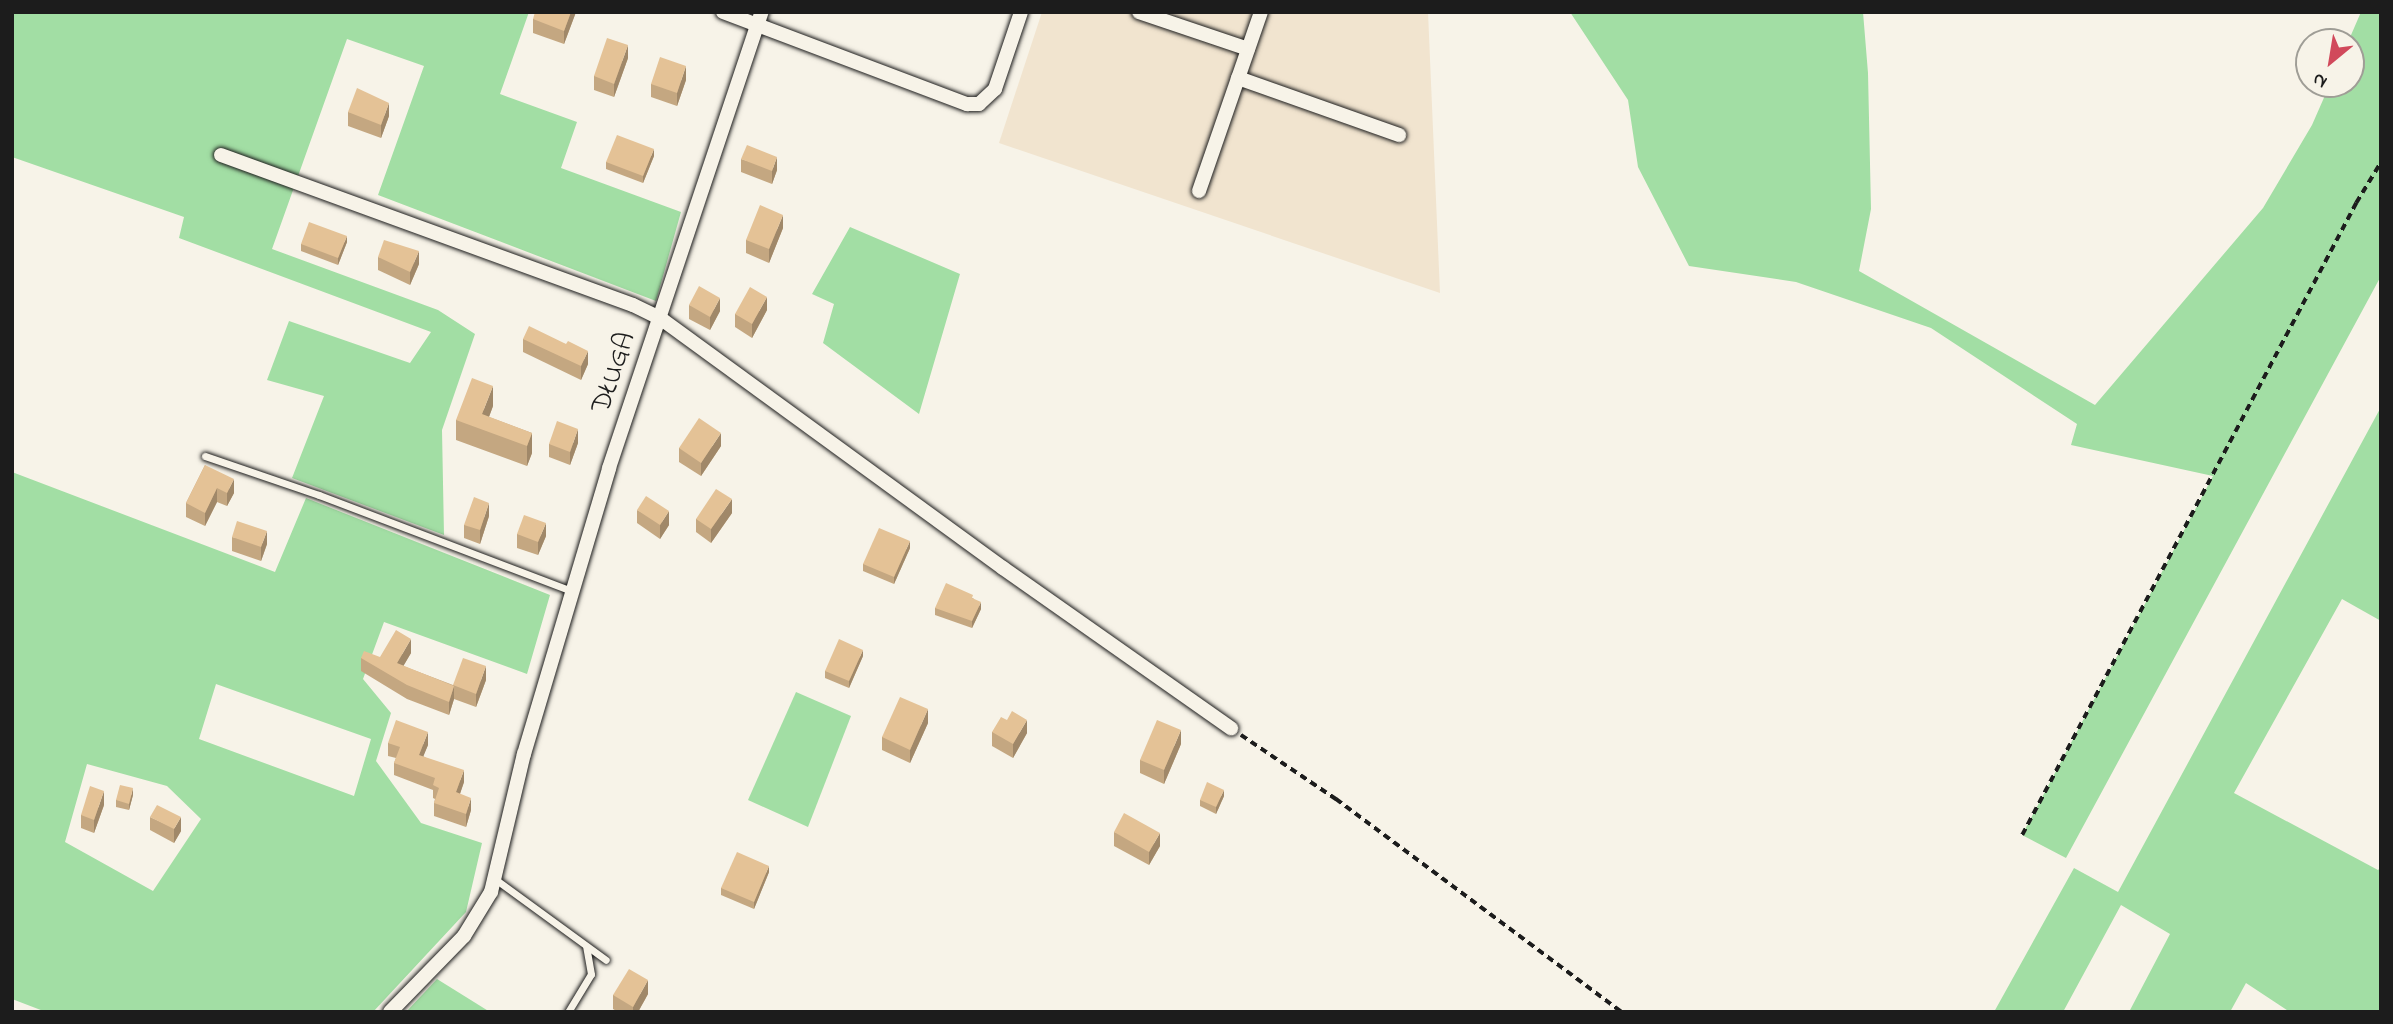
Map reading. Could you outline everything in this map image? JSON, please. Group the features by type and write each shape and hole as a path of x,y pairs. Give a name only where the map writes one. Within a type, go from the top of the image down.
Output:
{"street":[{"path":"723,12 761,18 967,104 979,104 996,89 1021,12"},
{"path":"1139,12 1248,49"},
{"path":"1199,191 1261,12"},
{"name":"DŁUGA","path":"390,1012 464,936 480,913 495,879 524,754 609,468 761,18"},
{"path":"1238,78 1399,135"},
{"path":"221,155 633,305 660,318 982,552 1231,728"}],"lane":[{"path":"205,456 319,495 572,591"},
{"path":"495,879 606,960"},
{"path":"568,1012 591,974 586,946"}],"path":[{"path":"2022,835 2356,203 2381,162"},
{"path":"1231,728 1327,793 1622,1012"}],"shaded area":[{"path":"1042,12 1428,12 1440,293 999,143"}],"green space":[{"path":"12,12 529,12 500,94 577,122 561,168 681,212 656,301 378,195 424,66 347,39 272,249 438,310 475,334 442,430 444,535 292,478 324,396 267,380 289,321 410,363 431,332 179,238 184,217 12,157"},
{"path":"1570,12 1863,12 1868,73 1871,209 1859,271 2095,405 2263,208 2312,125 2324,98 2365,98 2365,28 2354,28 2361,12 2381,12 2381,276 2066,858 2022,835 2213,476 2071,445 2077,424 1931,328 1796,282 1689,266 1638,167 1628,100"},
{"path":"850,227 960,274 919,414 823,343 834,304 812,294"},
{"path":"2381,407 2381,621 2342,599 2234,793 2378,870 2381,867 2381,1012 2290,1012 2246,983 2230,1012 2129,1012 2170,934 2121,905 2063,1012 1994,1012 2074,868 2118,892"},
{"path":"12,472 275,572 306,498 550,595 527,674 384,622 363,679 391,713 376,761 421,823 482,843 466,912 373,1012 46,1012 12,999","holes":["216,684 371,739 354,796 199,739","87,764 167,786 201,819 153,891 65,842"]},
{"path":"796,692 851,716 808,827 748,800"},
{"path":"437,979 490,1012 406,1012"}],"building":[{"path":"535,12 571,12 564,31 533,19"},
{"path":"607,38 628,45 614,84 594,76"},
{"path":"660,57 686,66 677,93 651,84"},
{"path":"357,88 389,103 381,125 348,112"},
{"path":"617,135 654,149 643,176 606,162"},
{"path":"747,145 777,157 772,171 741,159"},
{"path":"760,205 783,215 769,249 746,240"},
{"path":"309,222 347,236 338,258 301,244"},
{"path":"384,240 419,251 410,272 378,257"},
{"path":"699,286 720,298 710,317 689,305"},
{"path":"750,287 767,297 752,324 735,314"},
{"path":"529,326 566,344 568,341 588,351 581,366 523,339"},
{"path":"472,378 493,386 482,414 532,433 527,446 456,420"},
{"path":"699,418 721,433 701,463 679,448"},
{"path":"557,421 578,429 570,452 549,444"},
{"path":"205,465 234,479 227,493 217,488 205,513 186,503"},
{"path":"716,489 732,499 711,529 696,519"},
{"path":"646,496 669,511 660,525 637,510"},
{"path":"474,497 489,503 480,530 464,525"},
{"path":"524,515 546,523 538,542 517,534"},
{"path":"237,521 267,531 261,547 232,537"},
{"path":"879,528 910,541 894,577 863,564"},
{"path":"946,583 973,595 972,598 981,602 972,621 935,608"},
{"path":"396,630 411,639 397,663 454,686 449,702 407,685 361,658 364,651 380,657"},
{"path":"839,639 863,650 849,681 825,671"},
{"path":"463,658 486,666 476,694 453,685"},
{"path":"900,697 928,709 910,750 882,737"},
{"path":"1012,711 1027,720 1013,744 992,732 1001,717 1007,720"},
{"path":"396,720 428,732 419,755 464,770 456,792 471,798 466,814 434,803 439,788 433,785 435,778 394,763 400,747 388,743"},
{"path":"1157,720 1181,730 1164,770 1140,760"},
{"path":"1207,782 1224,790 1216,807 1200,800"},
{"path":"120,785 133,788 129,804 116,800"},
{"path":"90,786 104,791 94,820 81,815"},
{"path":"157,805 181,817 174,829 150,817"},
{"path":"1124,813 1160,833 1149,852 1114,832"},
{"path":"737,852 769,866 754,902 721,888"},
{"path":"629,969 648,980 633,1007 613,995"}]}
